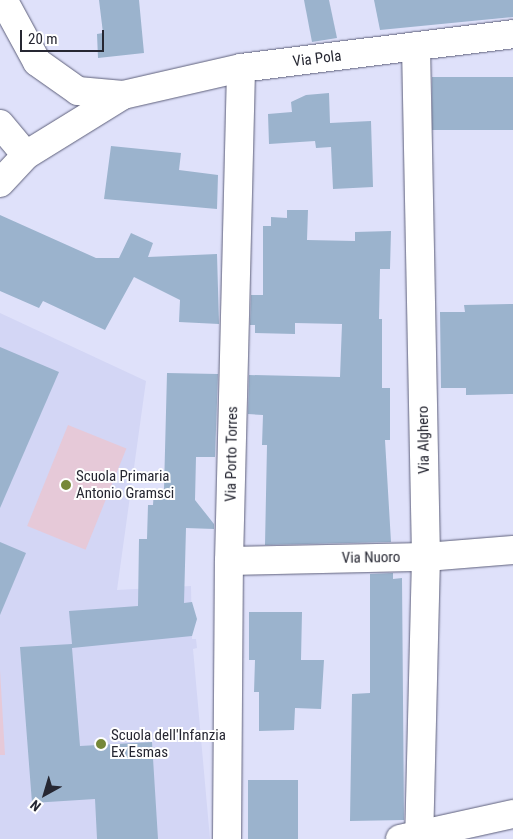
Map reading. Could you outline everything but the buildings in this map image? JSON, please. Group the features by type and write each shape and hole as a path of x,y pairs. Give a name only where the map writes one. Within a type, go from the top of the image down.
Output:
{"street":[{"name":"Via Pola","path":"4,3 37,62 78,91 123,95 241,68 513,34"},
{"name":"Via Alghero","path":"410,837 426,557 416,46"},
{"name":"Via Porto Torres","path":"227,839 229,561 241,68"},
{"name":"Via Pola","path":"0,183 26,155 123,95"},
{"path":"0,124 26,155"},
{"name":"Via Nuoro","path":"229,561 426,557 513,550"},
{"path":"410,837 513,814"}],"shaded area":[{"path":"0,313 146,381 117,590 191,586 192,639 196,639 197,648 193,649 210,839 0,839"},
{"path":"68,425 126,449 86,550 27,526"},
{"path":"0,670 5,755 0,755"}],"place":[{"name":"Scuola Primaria Antonio Gramsci","path":"66,485"},
{"name":"Scuola dell'Infanzia Ex Esmas","path":"101,744"}]}
